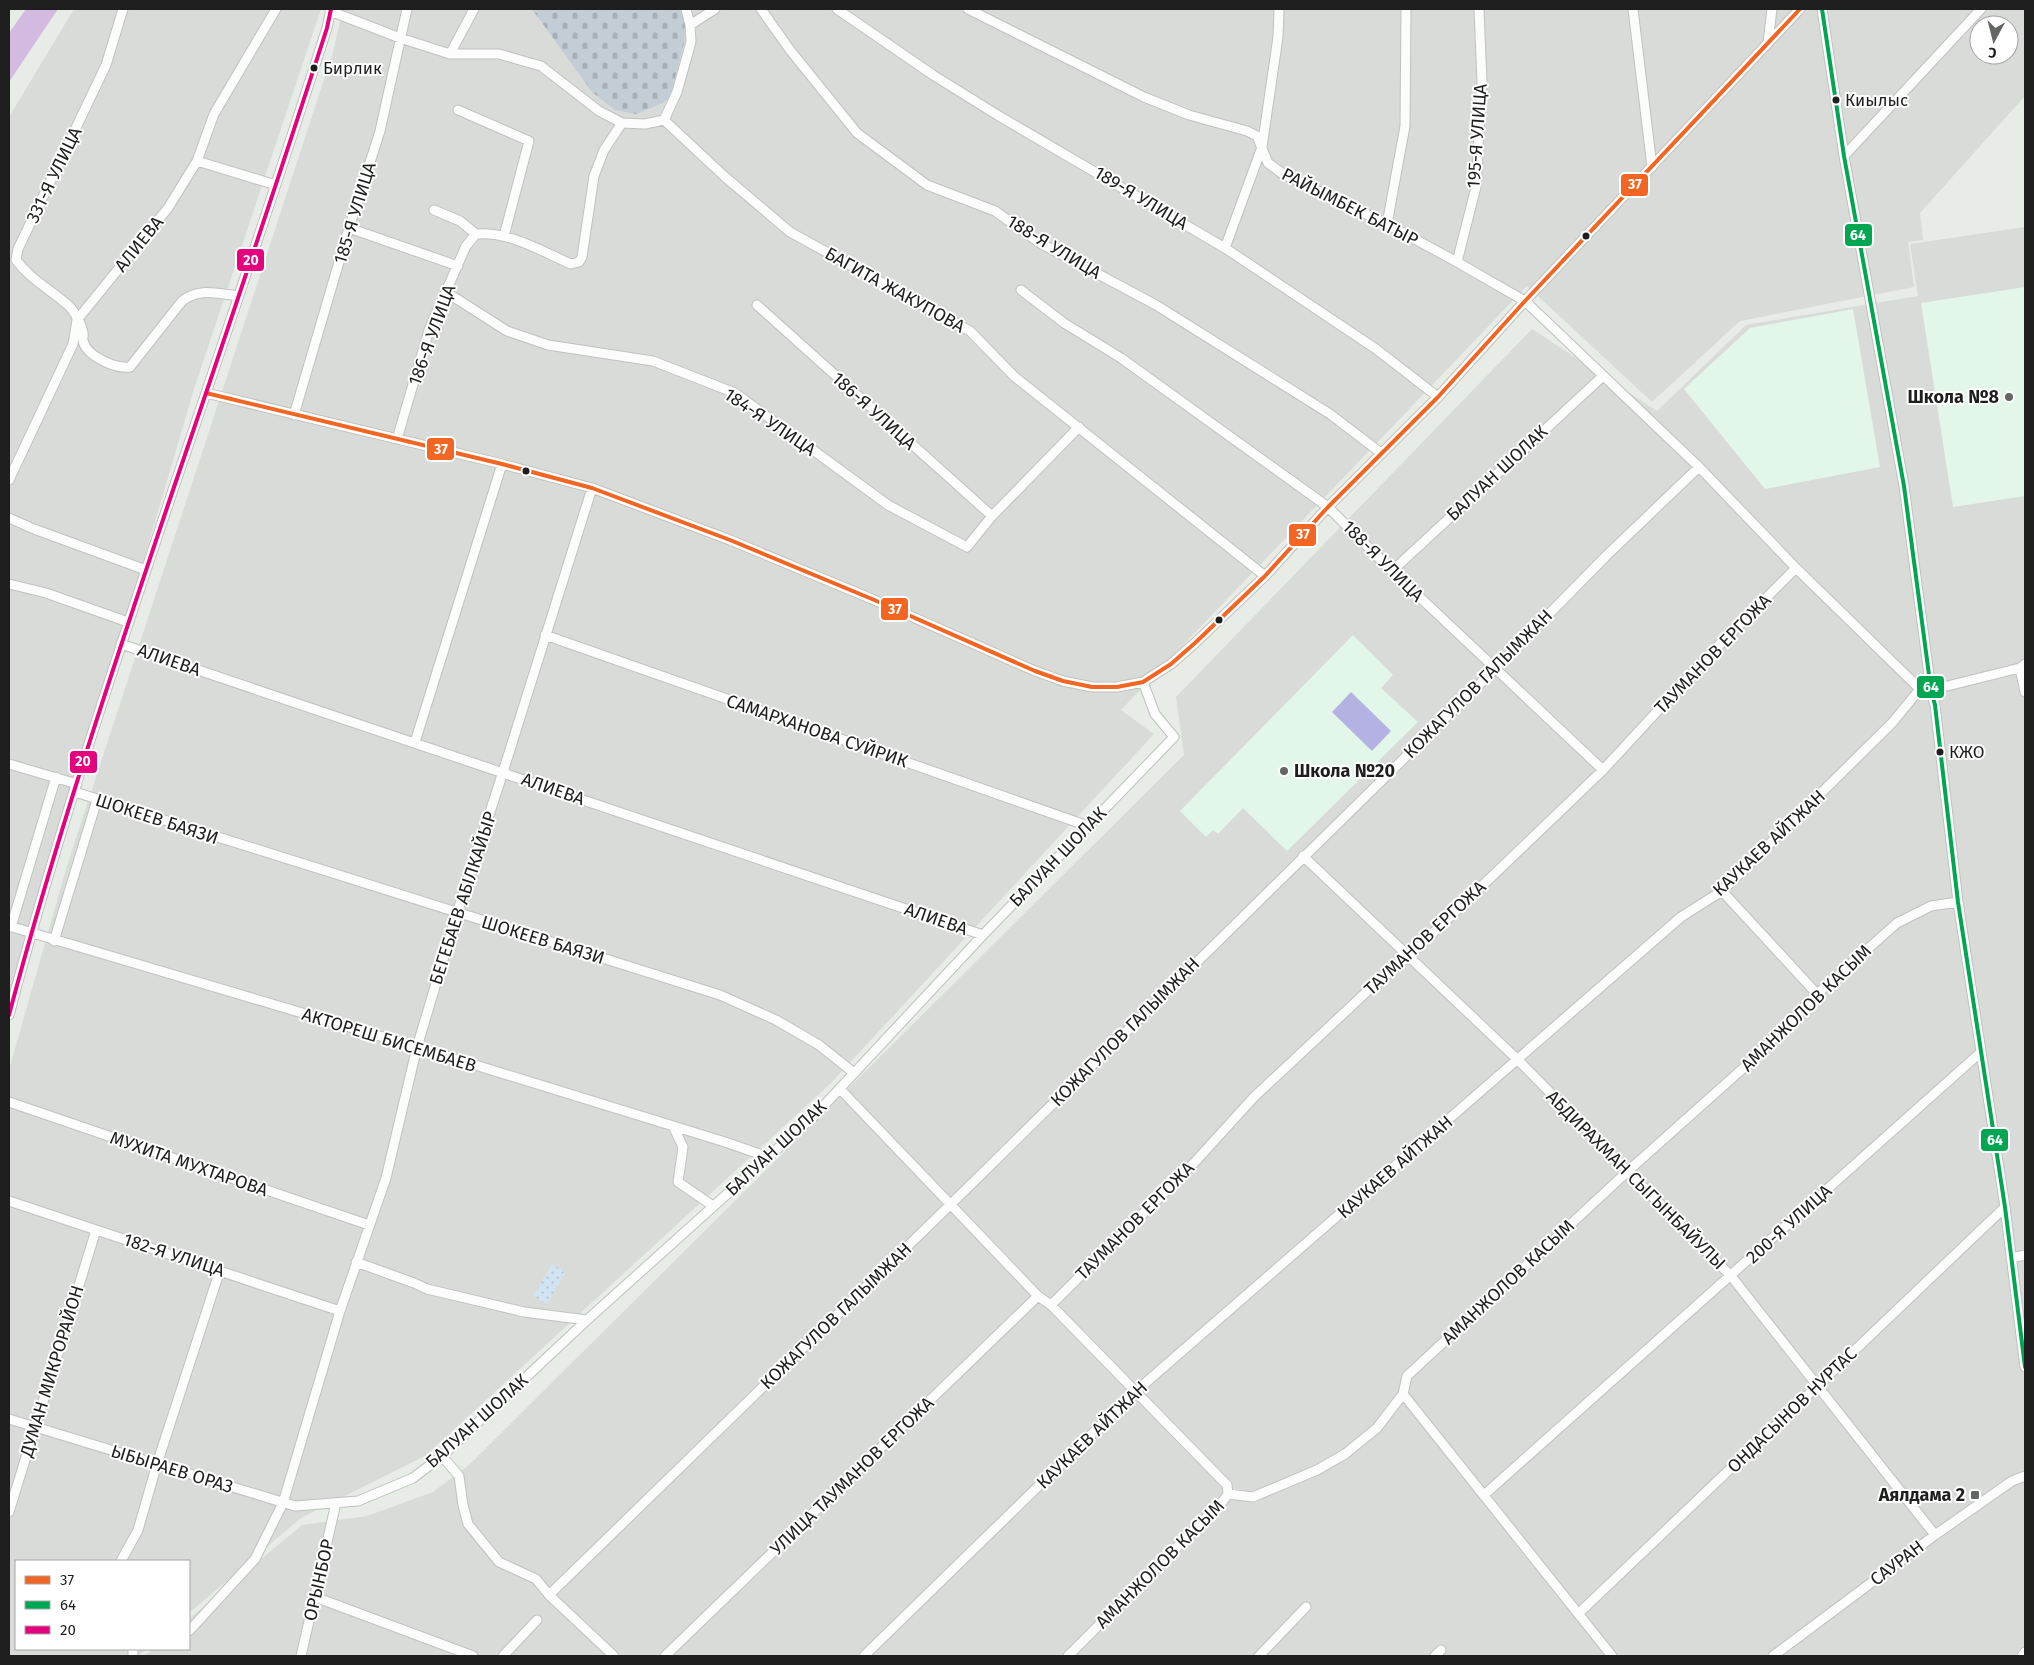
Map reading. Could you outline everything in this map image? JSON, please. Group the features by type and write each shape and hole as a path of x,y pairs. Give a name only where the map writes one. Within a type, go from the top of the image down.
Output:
{"street":[{"name":"331-Я УЛИЦА","path":"77,320 71,307 24,270 16,260 18,249 106,64 123,9"},
{"name":"АЛИЕВА","path":"77,320 168,208 197,161 214,114 276,9"},
{"name":"185-Я УЛИЦА","path":"294,415 349,228 380,131 407,9"},
{"path":"450,54 474,9"},
{"path":"9,1014 30,934 128,622 276,185 327,28 331,10 400,38 450,54 499,54 541,66 599,111 622,123 645,124 664,120 677,92 691,42 690,24 686,9"},
{"path":"690,24 715,9"},
{"name":"188-Я УЛИЦА","path":"760,9 790,50 857,133 927,186 995,211 1040,243 1156,305 1330,414 1381,453"},
{"name":"189-Я УЛИЦА","path":"837,9 933,75 999,116 1225,248 1376,349 1438,397"},
{"name":"РАЙЫМБЕК БАТЫР","path":"968,9 1144,97 1189,115 1247,131 1257,136 1268,163 1283,174 1387,224 1525,302 1700,467 1796,568 1920,688"},
{"path":"1225,248 1262,147 1278,37 1279,9"},
{"path":"1387,224 1405,126 1406,9"},
{"name":"195-Я УЛИЦА","path":"1457,262 1476,186 1482,82 1479,9"},
{"path":"1633,9 1652,167"},
{"path":"1768,42 1772,9"},
{"path":"206,393 502,464 592,488 739,543 1035,671 1092,687 1117,687 1143,682 1171,664 1265,576 1328,506 1438,397 1800,9"},
{"path":"1822,9 1844,156 1904,486 1930,690 1935,705 1958,902 2005,1207 2025,1367"},
{"path":"1844,156 1981,9"},
{"path":"458,110 529,141 504,236"},
{"name":"БАГИТА ЖАКУПОВА","path":"664,120 724,176 790,232 970,331 1015,377 1265,576"},
{"path":"434,210 460,221 476,234 487,233 504,236 571,264 578,262 582,257 594,176 604,150 622,123"},
{"path":"197,161 276,185"},
{"path":"349,228 458,266"},
{"name":"186-Я УЛИЦА","path":"397,440 429,330 466,246 476,234"},
{"name":"188-Я УЛИЦА","path":"1020,290 1064,323 1121,358 1328,506 1392,571 1603,770"},
{"name":"184-Я УЛИЦА","path":"446,292 507,331 548,345 652,361 734,393 888,505 967,547 992,516"},
{"path":"77,320 84,332 83,341 89,350 111,365 122,368 130,367 182,302 191,294 208,293 239,296"},
{"name":"186-Я УЛИЦА","path":"757,305 992,516"},
{"path":"9,480 74,344 77,320"},
{"name":"БАЛУАН ШОЛАК","path":"1392,571 1603,376"},
{"path":"992,516 1079,427"},
{"path":"415,742 502,464"},
{"name":"КОЖАГУЛОВ ГАЛЫМЖАН","path":"549,1595 951,1204 1495,669 1606,556 1700,467"},
{"name":"БЕГЕБАЕВ АБІЛКАЙЫР","path":"340,1311 386,1178 417,1047 456,913 503,772 592,488"},
{"path":"9,518 146,570"},
{"name":"ТАУМАНОВ ЕРГОЖА","path":"1050,1305 1194,1163 1254,1097 1375,984 1408,957 1603,770 1711,653 1796,568"},
{"path":"9,584 46,593 128,622"},
{"name":"САМАРХАНОВА СУЙРИК","path":"545,635 1088,826"},
{"name":"АЛИЕВА","path":"122,644 983,935"},
{"path":"1920,688 1930,690 2022,666 2025,692"},
{"name":"БАЛУАН ШОЛАК","path":"336,1503 358,1501 413,1478 442,1456 587,1320 815,1115 983,935 1174,737 1154,714 1143,682"},
{"name":"КАУКАЕВ АЙТЖАН","path":"864,1656 1135,1392 1681,918 1722,891 1892,723 1920,688"},
{"name":"ШОКЕЕВ БАЯЗИ","path":"9,764 56,777 97,800 720,995 785,1025 819,1045 854,1073"},
{"path":"10,927 56,777"},
{"path":"54,941 97,800"},
{"name":"АБДИРАХМАН СЫГЫНБАЙУЛЫ","path":"1303,856 1518,1060 1731,1276 1934,1535"},
{"path":"1722,891 1817,994"},
{"name":"АМАНЖОЛОВ КАСЫМ","path":"1068,1656 1228,1494 1253,1497 1316,1470 1345,1454 1377,1428 1403,1394 1407,1376 1628,1170 1749,1063 1817,994 1897,922 1931,906 1958,902"},
{"name":"АКТОРЕШ БИСЕМБАЕВ","path":"10,927 417,1047 768,1157"},
{"name":"200-Я УЛИЦА","path":"1484,1496 1981,1052"},
{"path":"840,1089 1038,1296 1050,1305 1227,1485 1228,1494"},
{"name":"МУХИТА МУХТАРОВА","path":"9,1102 369,1225"},
{"path":"673,1126 683,1147 678,1182 713,1206"},
{"name":"182-Я УЛИЦА","path":"9,1201 340,1311"},
{"name":"ОНДАСЫНОВ НУРТАС","path":"1579,1613 2005,1207"},
{"name":"ДУМАН МИКРОРАЙОН","path":"9,1512 96,1230"},
{"path":"2011,1258 2025,1255"},
{"path":"356,1262 427,1289 524,1312 587,1320"},
{"path":"122,1560 138,1530 156,1464 220,1270"},
{"name":"УЛИЦА ТАУМАНОВ ЕРГОЖА","path":"665,1656 1038,1296"},
{"path":"190,1630 255,1559 283,1503 340,1311"},
{"path":"1403,1394 1612,1656"},
{"name":"ЫБЫРАЕВ ОРАЗ","path":"9,1419 283,1503 295,1506 336,1503"},
{"path":"442,1456 459,1476 468,1524 499,1562 536,1579 549,1595 614,1656"},
{"name":"САУРАН","path":"1773,1656 1934,1535 2012,1481 2025,1476"},
{"name":"ОРЫНБОР","path":"301,1656 336,1503"},
{"path":"316,1597 473,1656"},
{"path":"1259,1656 1306,1606"},
{"path":"503,1656 536,1620"},
{"path":"2022,1656 2025,1652"}],"shaded area":[{"path":"26,9 58,9 9,82 9,33"},
{"path":"74,9 321,9 194,389 9,1020 9,117"},
{"path":"343,9 2025,9 2025,96 1920,213 1923,240 1908,242 1914,287 1740,321 1652,402 1527,286 1121,710 1154,734 831,1083 425,1456 301,1518 190,1612 190,1560 15,1560 15,1650 146,1650 138,1656 9,1656 9,1070 66,869 333,52"},
{"path":"2025,227 2025,1656 144,1656 152,1650 190,1650 190,1618 302,1525 367,1516 433,1492 469,1465 1184,755 1176,697 1532,329 1657,411 1746,325 1918,296 1910,244"},
{"path":"2025,287 2025,496 1953,507 1921,303"},
{"path":"1853,309 1880,467 1765,489 1684,389 1750,328"},
{"path":"1353,635 1393,675 1381,688 1418,722 1287,851 1243,808 1218,834 1213,830 1206,837 1180,811"},
{"path":"1351,692 1391,731 1372,751 1332,712"},
{"path":"552,1264 566,1272 547,1304 533,1296"}],"green space":[{"path":"532,9 680,9 685,23 684,43 670,97 663,103 636,114 615,110 592,92"}],"transit line":[{"name":"20","path":"9,1015 46,883 86,752 289,144 327,28 331,9"},
{"name":"37","path":"206,393 502,464 592,488 730,540 872,599 1035,671 1063,681 1092,687 1117,687 1143,682 1171,664 1265,576 1328,507 1438,397 1525,301 1800,9"},
{"name":"64","path":"1822,9 1844,156 1904,486 1931,690 1935,705 1958,902 2005,1207 2025,1367"}],"place":[{"name":"Бирлик","path":"314,68"},
{"name":"Киылыс","path":"1836,100"},
{"name":"Школа №8","path":"2009,397"},
{"name":"КЖО","path":"1940,752"},
{"name":"Школа №20","path":"1284,771"},
{"name":"Аялдама 2","path":"1975,1495"}]}
